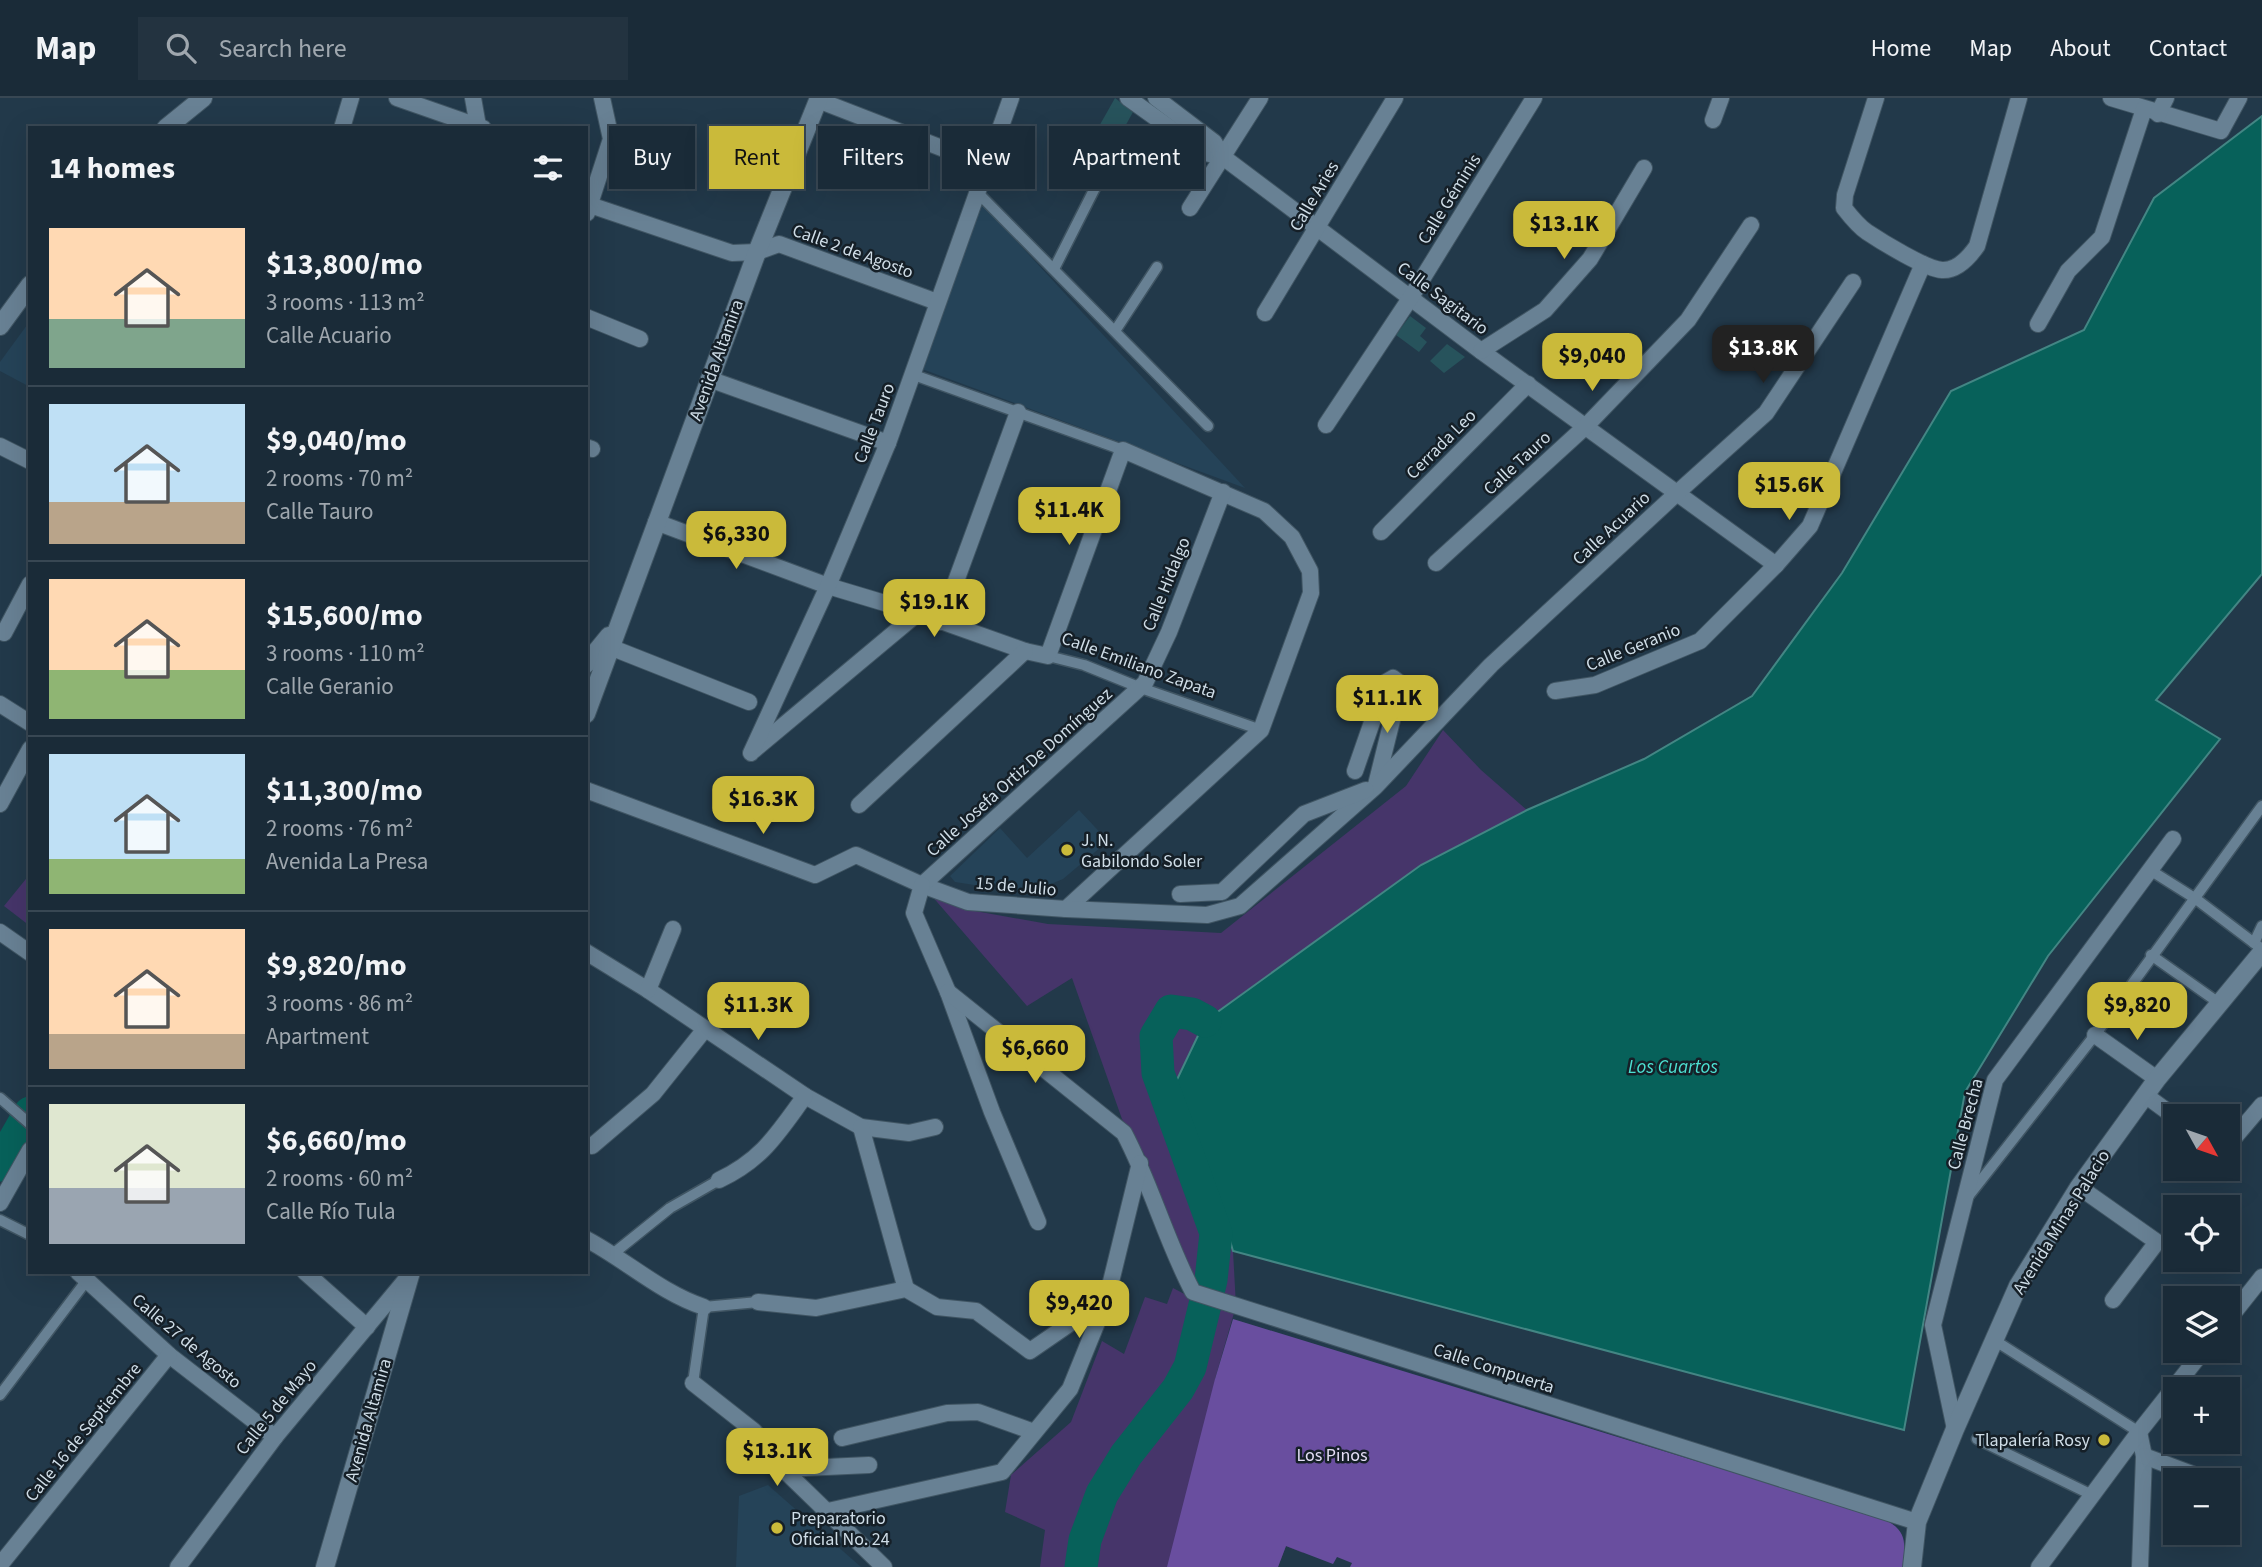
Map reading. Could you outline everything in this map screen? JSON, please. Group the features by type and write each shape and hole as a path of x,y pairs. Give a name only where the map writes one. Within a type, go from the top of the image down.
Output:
{"street":[{"path":"168,126 203,98"},
{"path":"343,126 351,98"},
{"path":"397,98 477,126"},
{"path":"473,98 480,126"},
{"path":"588,210 611,139 602,98"},
{"name":"Calle Tauro","path":"1002,126 1011,98"},
{"name":"Calle Sagitario","path":"1128,98 1205,153 1223,157"},
{"name":"Calle Sagitario","path":"1156,98 1214,142 1223,157 1481,351 1776,565"},
{"path":"1190,208 1260,98"},
{"name":"Calle Aries","path":"1265,313 1395,98"},
{"name":"Calle Géminis","path":"1326,425 1411,297 1534,98"},
{"path":"1713,120 1721,98"},
{"path":"1875,98 1845,195 1844,208 1867,232 1923,264 1943,271 1969,257 1977,246 2019,98"},
{"path":"2111,98 2221,131 2239,98"},
{"path":"2038,324 2068,271 2102,237 2151,111 2166,98"},
{"path":"819,99 942,148"},
{"name":"Avenida Altamira","path":"588,708 757,252 819,99"},
{"path":"1481,351 1545,310 1590,259 1644,168"},
{"name":"Calle Tauro","path":"918,612 751,753 828,586 888,443 979,189"},
{"path":"1054,269 1094,189"},
{"path":"978,193 1208,426"},
{"name":"Calle 2 de Agosto","path":"588,210 732,253 757,252 779,244 937,302"},
{"name":"Calle Tauro","path":"1436,564 1586,426 1688,320 1751,225"},
{"name":"Calle Geranio","path":"1555,691 1595,685 1700,641 1776,565 1810,526 1923,264"},
{"path":"1115,331 1157,267"},
{"name":"Calle Acuario","path":"1066,909 1207,915 1240,906 1375,787 1491,665 1766,413 1853,282"},
{"path":"0,326 28,288"},
{"path":"588,318 640,339"},
{"path":"914,375 1124,450 1264,511 1292,537 1310,571 1311,593 1261,730 1066,909"},
{"path":"709,379 888,443"},
{"name":"Cerrada Leo","path":"1381,532 1528,384"},
{"path":"941,622 1018,412"},
{"path":"0,446 28,460"},
{"name":"Calle Emiliano Zapata","path":"1124,450 1048,656 1084,665 1261,730"},
{"name":"Calle Hidalgo","path":"1141,688 1169,632 1223,492"},
{"path":"656,522 828,586 918,612 1025,651 1048,656"},
{"path":"4,633 28,588"},
{"name":"Avenida Altamira","path":"588,662 618,625"},
{"path":"610,647 749,702"},
{"path":"859,805 1025,651"},
{"path":"1180,894 1222,892 1304,814 1375,787 1401,684 1394,678 1386,682 1355,771"},
{"name":"Calle Josefa Ortiz De Domínguez","path":"922,885 1141,688"},
{"path":"0,704 28,722"},
{"path":"0,804 28,753"},
{"name":"15 de Julio","path":"588,791 815,875 856,855 922,885 968,902 1066,909"},
{"path":"1964,1202 2095,1035 2262,806"},
{"name":"Calle Brecha","path":"1955,1429 1933,1325 1995,1080 2172,839"},
{"path":"2150,870 2196,899 2259,948"},
{"path":"922,885 914,913 948,992 992,1112 1038,1222"},
{"path":"2259,948 2262,926"},
{"path":"648,990 673,929"},
{"path":"0,932 28,952"},
{"name":"Avenida Minas Palacio","path":"1912,1567 1917,1522 2018,1286 2078,1187 2157,1079 2219,1003 2259,948"},
{"path":"588,954 648,990 805,1096 861,1126 909,1133 935,1126"},
{"path":"2151,955 2219,1003"},
{"name":"Calle Compuerta","path":"948,992 1124,1133 1140,1163 1193,1292 1917,1522"},
{"path":"592,1146 653,1094 705,1029"},
{"path":"2095,1035 2157,1079"},
{"path":"2146,1095 2163,1108"},
{"path":"614,1254 670,1208 742,1169 765,1150 805,1096"},
{"path":"0,1098 28,1122"},
{"path":"2240,1131 2262,1105"},
{"path":"861,1126 906,1289"},
{"path":"0,1203 28,1154"},
{"path":"828,1511 1002,1472 1070,1389 1107,1298 1140,1163"},
{"path":"2078,1187 2157,1242 2113,1300"},
{"path":"0,1220 28,1234"},
{"path":"588,1240 614,1254 680,1299 704,1307 758,1303 816,1308 906,1289 937,1307 976,1311 1030,1351 1107,1298"},
{"path":"307,1274 367,1327"},
{"name":"Avenida Altamira","path":"325,1567 410,1274"},
{"name":"Calle 5 de Mayo","path":"178,1567 275,1437 410,1274"},
{"path":"0,1395 82,1276"},
{"name":"Calle 27 de Agosto","path":"82,1276 169,1355 275,1437"},
{"path":"2240,1305 2262,1277"},
{"path":"704,1307 693,1383 754,1431 783,1469 884,1567"},
{"path":"1994,1340 2138,1432 2144,1456 2140,1567"},
{"name":"Calle 16 de Septiembre","path":"0,1565 169,1355"},
{"path":"2039,1567 2138,1432 2193,1363"},
{"path":"842,1438 947,1413 978,1412 1034,1432"},
{"path":"1977,1439 2092,1495"},
{"path":"2144,1456 2176,1468"},
{"path":"783,1469 869,1465"}],"shaded area":[{"path":"981,203 1245,488 922,369"},
{"path":"28,324 28,386 0,371 0,362"},
{"path":"1443,730 1481,770 1527,810 1421,865 1172,1090 1190,1141 1222,1212 1233,1251 1236,1306 1215,1379 1303,1553 1286,1546 1278,1567 1040,1567 1045,1530 1005,1512 1011,1475 1071,1422 1102,1341 1124,1354 1145,1297 1167,1304 1173,1288 1192,1298 1193,1292 1144,1154 1122,1119 1072,978 1027,1006 931,895 975,911 1048,924 1221,933 1406,786"},
{"name":"J. N. Gabilondo Soler","path":"1079,810 1108,841 1063,879 1039,889 1019,892 955,882 950,876 1000,828 1027,858"},
{"path":"28,876 28,924 4,906"},
{"name":"Preparatorio Oficial No. 24","path":"768,1485 861,1567 736,1567 739,1496"}],"green space":[{"name":"Los Pinos","path":"1233,1319 1882,1518 1901,1532 1903,1567 1350,1567 1352,1563 1337,1557 1333,1564 1286,1546 1278,1567 1167,1567"}],"water":[{"name":"Los Cuartos","path":"2262,116 2262,574 2156,700 2220,739 2048,956 1965,1092 1904,1430 1233,1251 1220,1210 1172,1090 1205,1021 1421,865 1527,810 1644,759 1752,696 1842,573 1951,391 2084,330 2154,198"}],"building":[{"path":"1115,98 1133,112 1125,126 1099,126"},
{"path":"1410,316 1426,328 1420,336 1427,342 1419,352 1396,335"},
{"path":"1447,344 1465,357 1444,373 1430,361"}],"waterway":[{"path":"1081,1567 1085,1540 1102,1494 1126,1455 1178,1389 1190,1367 1211,1280 1216,1233 1158,1073 1156,1036 1171,1011 1192,1014 1205,1021"},
{"path":"0,1165 28,1116"}],"place":[{"name":"J. N. Gabilondo Soler","path":"1067,850"},
{"name":"Tlapalería Rosy","path":"2104,1440"},
{"name":"Preparatorio Oficial No. 24","path":"777,1528"}]}
